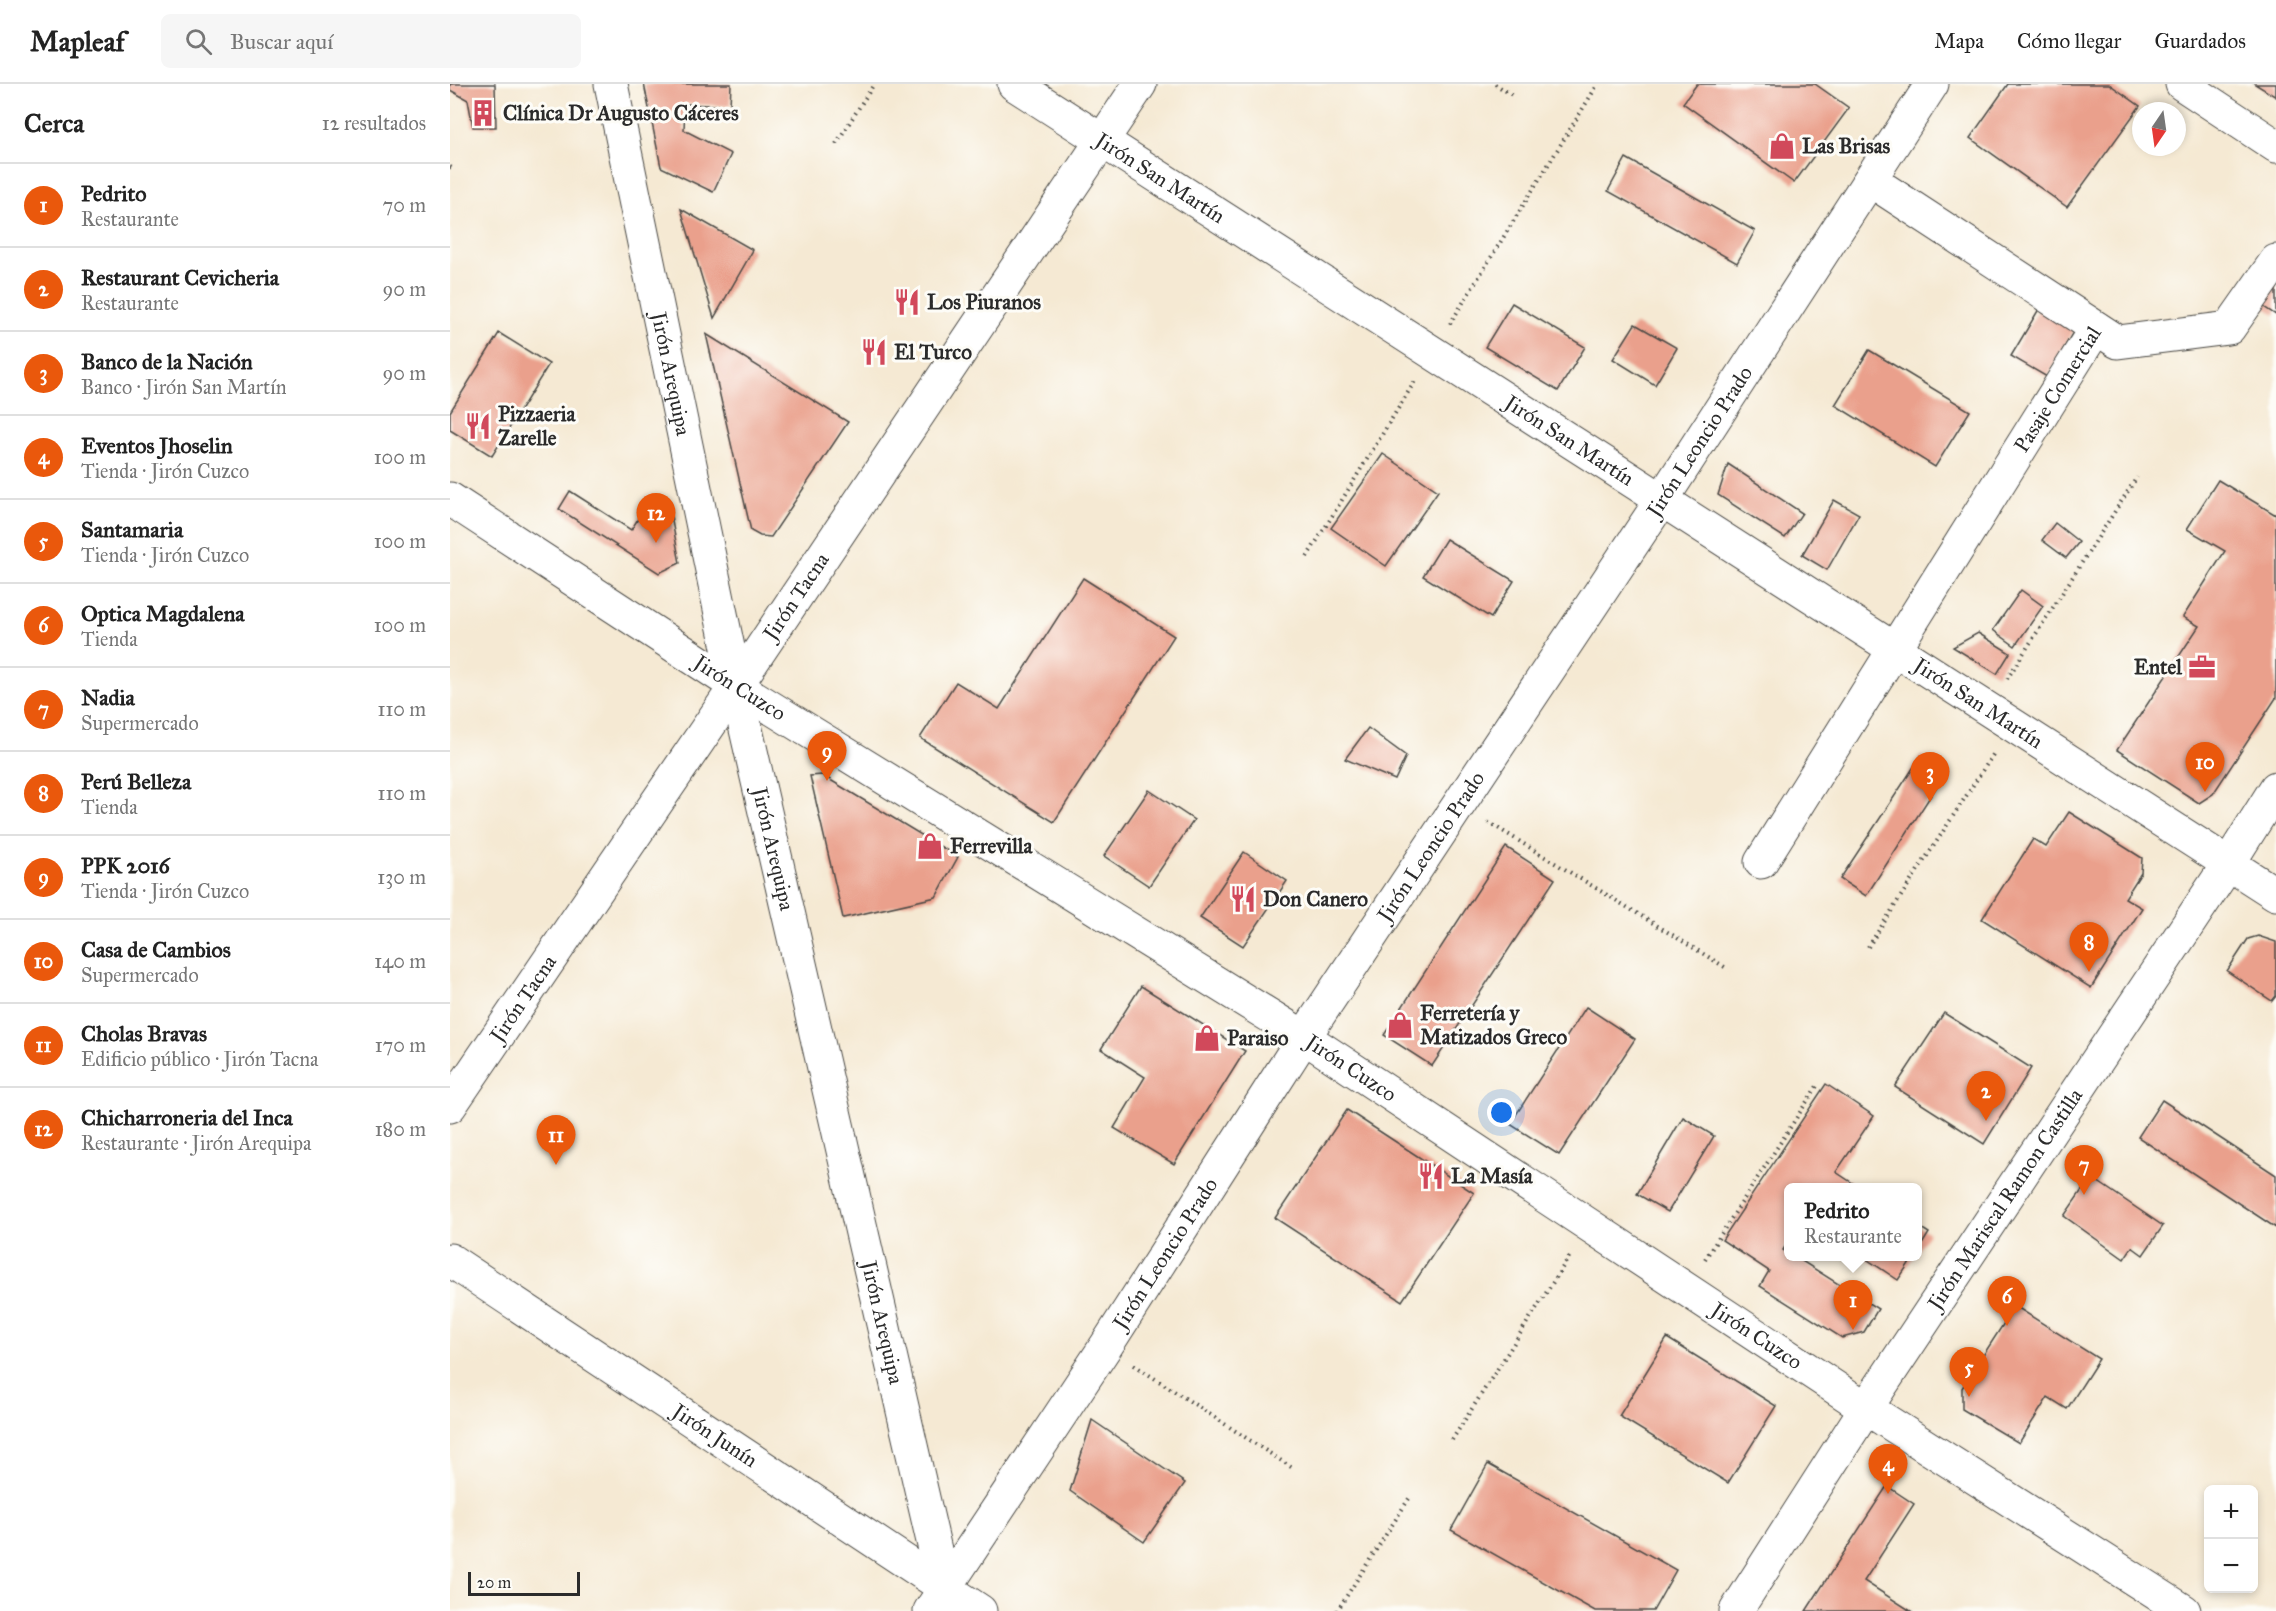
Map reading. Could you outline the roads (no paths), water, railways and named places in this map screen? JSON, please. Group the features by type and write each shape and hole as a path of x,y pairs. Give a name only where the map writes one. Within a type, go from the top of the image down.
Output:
{"street":[{"name":"Jirón Arequipa","path":"611,84 736,686 941,1604"},
{"name":"Jirón San Martín","path":"1014,84 2276,894"},
{"name":"Jirón Tacna","path":"450,1106 736,686 1140,84"},
{"name":"Jirón Leoncio Prado","path":"941,1604 1304,1038 1661,501 1932,84"},
{"path":"2182,84 2276,146"},
{"name":"Pasaje Comercial","path":"1761,862 1893,648 2096,328 1870,180"},
{"path":"2096,328 2118,342 2229,328 2276,261"},
{"name":"Jirón Cuzco","path":"450,499 736,686 1304,1038 1866,1408 2184,1611"},
{"name":"Jirón Mariscal Ramon Castilla","path":"1736,1611 1866,1408 2229,863 2276,788"},
{"name":"Jirón Junín","path":"450,1260 941,1604 980,1611"}],"place":[{"name":"Clínica Dr Augusto Cáceres","path":"483,113"},
{"name":"Las Brisas","path":"1782,146"},
{"name":"Los Piuranos","path":"907,302"},
{"name":"El Turco","path":"874,352"},
{"name":"Pizzaeria Zarelle","path":"478,426"},
{"name":"Chicharroneria del Inca","path":"656,543"},
{"name":"Entel","path":"2202,667"},
{"name":"PPK 2016","path":"827,781"},
{"name":"Casa de Cambios","path":"2205,792"},
{"name":"Banco de la Nación","path":"1930,802"},
{"name":"Ferrevilla","path":"930,846"},
{"name":"Don Canero","path":"1243,899"},
{"name":"Perú Belleza","path":"2089,972"},
{"name":"Ferretería y Matizados Greco","path":"1400,1025"},
{"name":"Paraiso","path":"1207,1038"},
{"name":"Restaurant Cevicheria","path":"1986,1121"},
{"name":"Cholas Bravas","path":"556,1165"},
{"name":"La Masía","path":"1431,1176"},
{"name":"Nadia","path":"2084,1195"},
{"name":"Optica Magdalena","path":"2007,1326"},
{"name":"Pedrito","path":"1853,1330"},
{"name":"Santamaria","path":"1969,1397"},
{"name":"Eventos Jhoselin","path":"1888,1494"}]}
